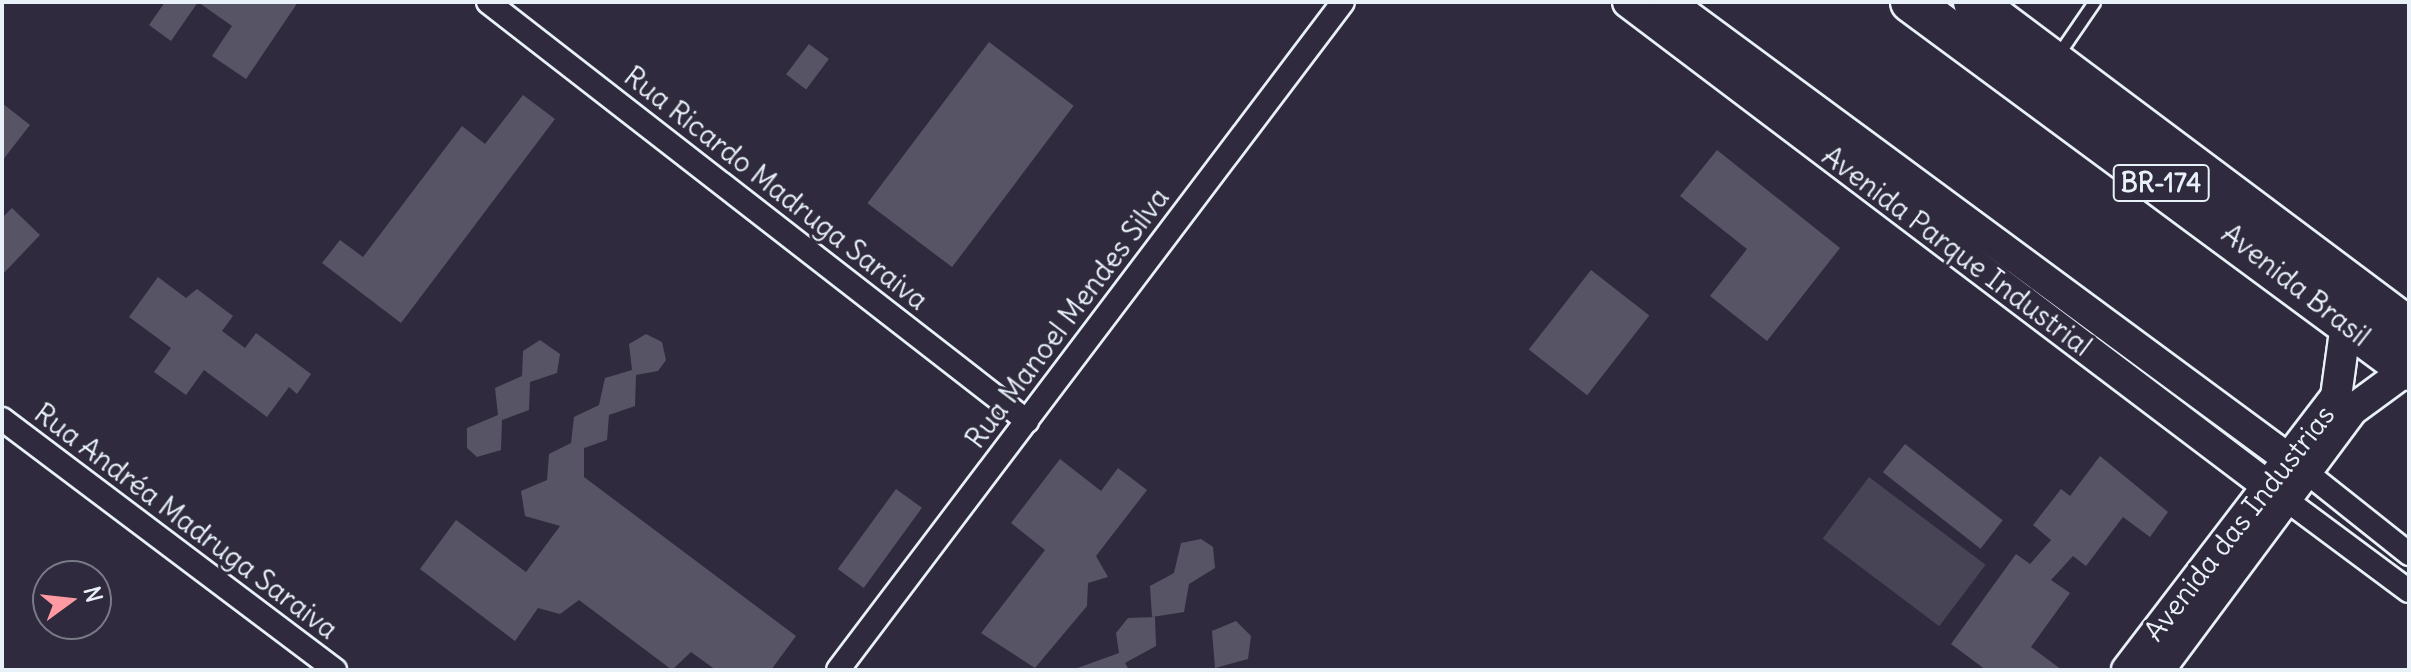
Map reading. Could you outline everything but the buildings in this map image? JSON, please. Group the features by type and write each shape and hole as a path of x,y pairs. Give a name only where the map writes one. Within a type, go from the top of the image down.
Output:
{"highway":[{"name":"Avenida Brasil","path":"1911,2 2409,370"},
{"name":"Avenida Brasil","path":"1974,2 2052,64 2409,328"}],"main road":[{"name":"Avenida Parque Industrial","path":"1628,2 1748,77 1982,252 2275,492"},
{"name":"Avenida Parque Industrial","path":"1669,2 1748,77"},
{"name":"Avenida Parque Industrial","path":"1982,252 2296,465"},
{"name":"Avenida das Industrias","path":"2296,465 2341,386 2346,324"},
{"name":"Avenida das Industrias","path":"2127,670 2296,465 2352,410 2409,370"},
{"name":"Avenida das Industrias","path":"2159,670 2275,492"}],"street":[{"name":"Rua Ricardo Madruga Saraiva","path":"488,2 1027,421"},
{"name":"Rua Manoel Mendes Silva","path":"849,666 1027,421 1343,2"},
{"name":"Rua Andréa Madruga Saraiva","path":"2,419 335,670"},
{"path":"2296,465 2409,554"},
{"path":"2275,492 2409,591"}],"lane":[{"path":"2052,64 2094,2"}],"shaded area":[{"path":"1869,477 1986,565 1939,626 1823,538"}]}
